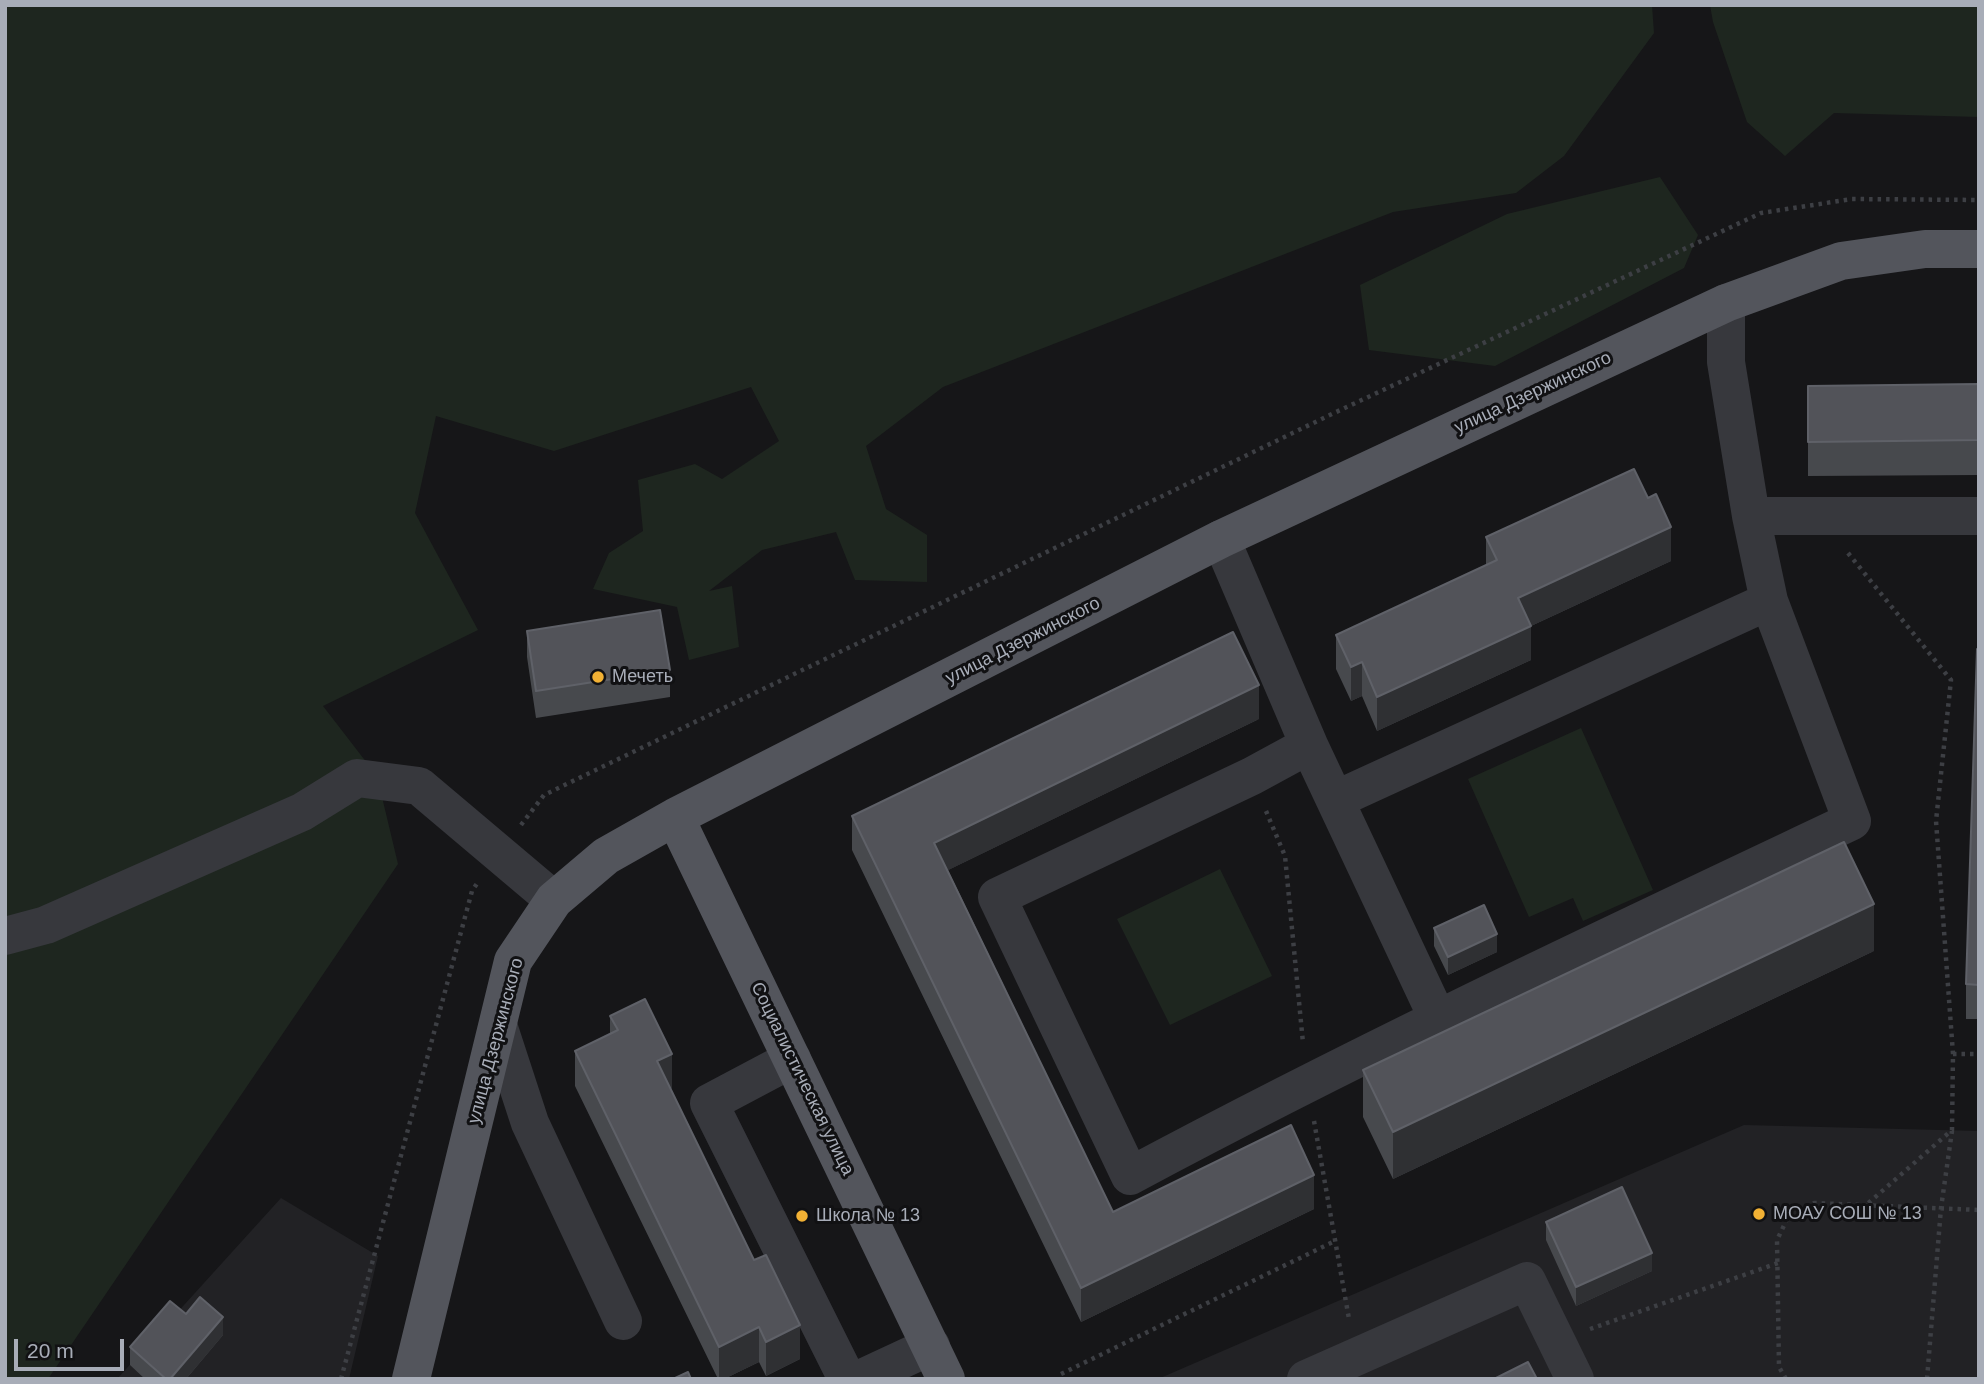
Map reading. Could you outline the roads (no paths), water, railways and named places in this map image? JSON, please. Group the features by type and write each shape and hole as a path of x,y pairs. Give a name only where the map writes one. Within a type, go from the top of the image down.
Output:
{"main road":[{"name":"улица Дзержинского","path":"411,1379 513,961 554,900 606,856 675,817 1221,539 1726,303 1841,261 1925,249 1979,249"},
{"name":"Социалистическая улица","path":"675,817 939,1363"}],"street":[{"path":"1309,745 1252,776 997,897 1130,1176 1437,1017 1852,821 1769,601 1751,516 1726,362 1726,303"},
{"path":"1751,516 1979,516"},
{"path":"1221,539 1309,745 1437,1017"},
{"path":"1335,800 1769,601"},
{"path":"5,936 46,925 302,812 357,778 419,786 554,900"},
{"path":"498,1025 530,1123 624,1321"},
{"path":"792,1059 709,1103 847,1379"},
{"path":"1306,1379 1527,1281 1575,1379"},
{"path":"860,1379 939,1363"}],"place":[{"name":"Мечеть","path":"598,677"},
{"name":"МОАУ СОШ № 13","path":"1759,1214"},
{"name":"Школа № 13","path":"802,1216"}]}
